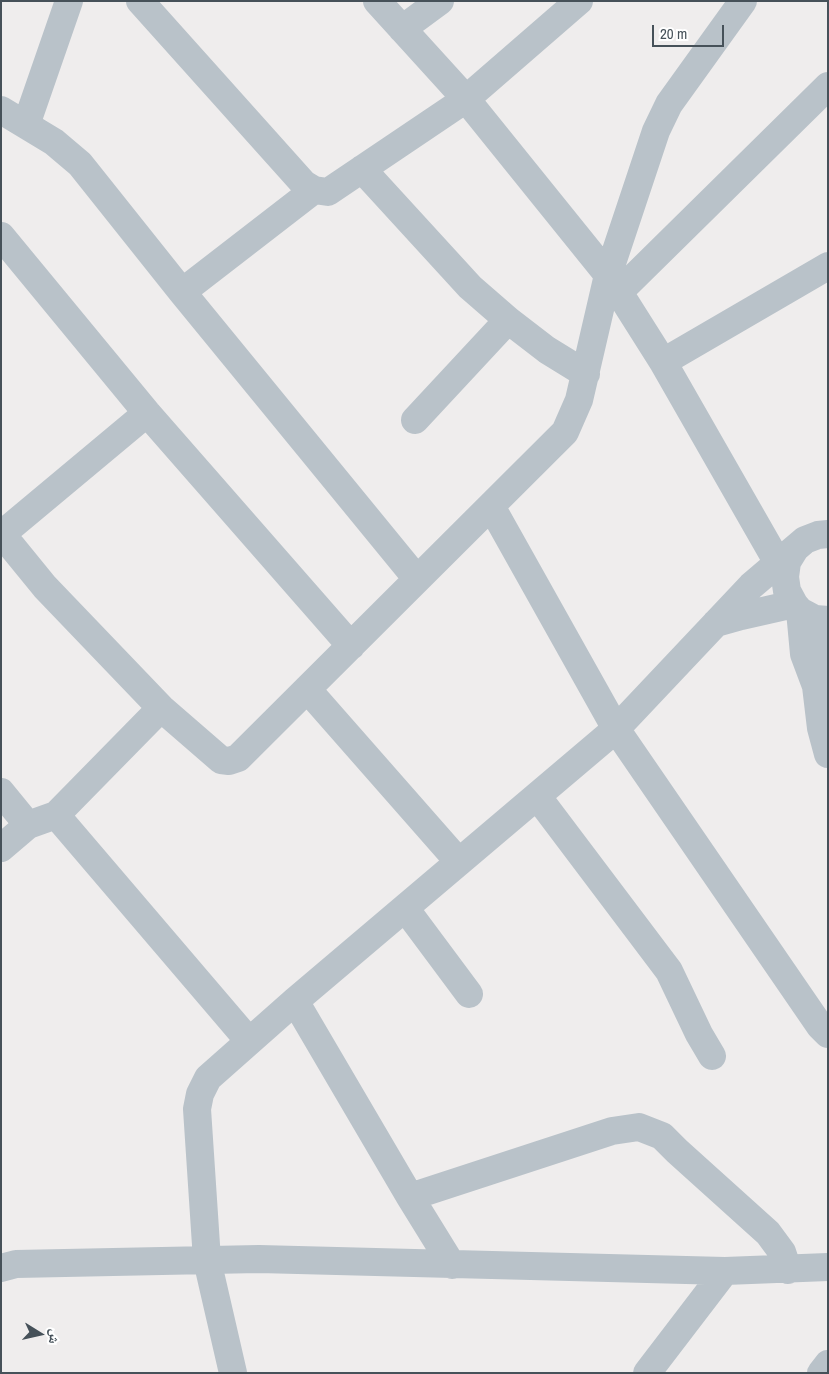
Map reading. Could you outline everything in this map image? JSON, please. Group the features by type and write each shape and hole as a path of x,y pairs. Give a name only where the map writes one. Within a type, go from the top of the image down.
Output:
{"street":[{"path":"26,125 69,1"},
{"path":"140,1 304,184 314,190 328,192 466,99 579,1"},
{"path":"378,1 466,99 614,284 786,556 787,562 784,577 786,591 797,608 804,654 816,686 821,728 828,754"},
{"path":"402,29 440,1"},
{"path":"147,412 2,534 45,587 161,708 221,760 229,761 238,758 565,432 579,400 614,284 650,148 669,104 743,1"},
{"path":"614,284 828,86"},
{"path":"1,110 54,142 80,164 182,292 417,579"},
{"path":"362,169 470,287 547,350 586,374"},
{"path":"182,292 314,190"},
{"path":"1,236 147,412 351,646"},
{"path":"663,362 828,266"},
{"path":"415,420 508,320"},
{"path":"491,506 616,729 820,1026 828,1034"},
{"path":"233,1373 207,1260 197,1109 200,1094 208,1078 295,1001 616,729 751,586 805,540 824,530"},
{"path":"715,623 741,616 797,608 816,620 828,620"},
{"path":"816,686 828,640"},
{"path":"307,689 459,862"},
{"path":"1,848 28,825 56,815 161,708"},
{"path":"1,792 28,825"},
{"path":"538,796 669,971 699,1034 712,1056"},
{"path":"56,815 249,1041"},
{"path":"405,908 469,994"},
{"path":"295,1001 452,1265"},
{"path":"410,1197 612,1131 639,1127 662,1136 768,1233 782,1252 788,1270"},
{"path":"6,1265 258,1259 725,1271 828,1267"},
{"path":"646,1373 725,1271"},
{"path":"821,1373 828,1364"}]}
